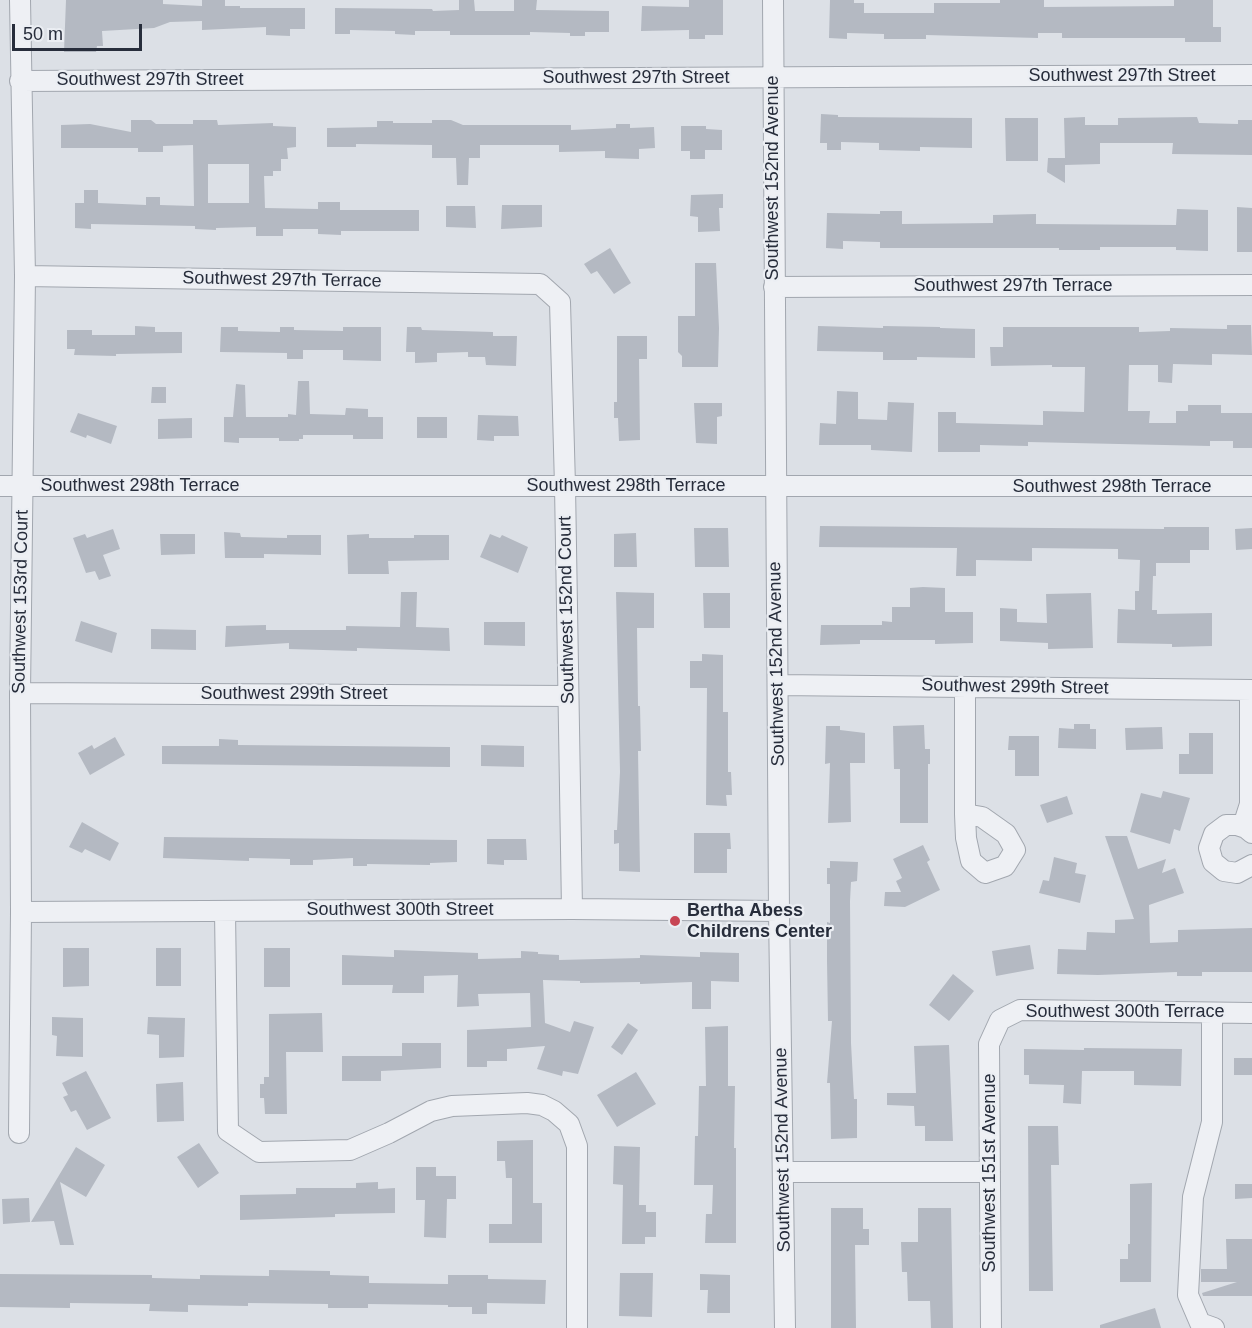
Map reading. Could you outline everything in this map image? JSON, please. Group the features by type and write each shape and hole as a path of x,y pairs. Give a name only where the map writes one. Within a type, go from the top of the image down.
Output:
{"street":[{"name":"Southwest 153rd Court","path":"19,1133 20,693 25,276 20,0"},
{"name":"Southwest 152nd Avenue","path":"773,0 775,487 785,1328"},
{"name":"Southwest 297th Street","path":"20,81 1252,75"},
{"name":"Southwest 297th Terrace","path":"25,276 540,285"},
{"name":"Southwest 152nd Court","path":"540,285 560,302 572,909"},
{"name":"Southwest 297th Terrace","path":"774,287 1252,285"},
{"name":"Southwest 298th Terrace","path":"0,486 1252,486"},
{"name":"Southwest 299th Street","path":"778,685 1251,690"},
{"path":"965,687 965,814"},
{"path":"1251,690 1248,830 1232,824 1218,830 1210,842 1209,854 1215,865 1227,872 1241,872 1252,865"},
{"name":"Southwest 299th Street","path":"20,693 568,696"},
{"name":"Southwest 300th Street","path":"21,912 572,909 779,911"},
{"path":"225,910 228,1131 259,1152 350,1150 390,1133 431,1111 452,1106 527,1103 542,1106 562,1117 574,1133 577,1146 577,1328"},
{"name":"Southwest 300th Terrace","path":"1000,1020 1020,1010 1252,1013"},
{"path":"1207,1325 1188,1295 1193,1197 1212,1122 1212,1013"},
{"name":"Southwest 151st Avenue","path":"991,1328 989,1044 1000,1020"},
{"path":"783,1172 990,1172"}],"building":[{"path":"66,0 163,0 163,4 202,6 202,0 225,0 225,6 240,6 240,8 305,8 305,29 290,29 290,36 266,35 266,27 202,30 202,21 170,22 154,28 102,31 103,46 97,46 96,52 64,52"},
{"path":"459,0 474,0 475,11 514,11 514,0 537,0 536,10 609,11 609,32 585,32 585,36 570,36 570,33 450,35 450,31 415,31 415,35 395,34 395,31 350,30 350,34 335,34 335,8 459,10"},
{"path":"689,0 723,0 723,35 705,35 705,39 689,39 689,30 641,31 642,6 689,7"},
{"path":"830,0 854,0 854,3 864,3 864,13 934,13 934,3 1044,0 1044,7 1174,6 1174,0 1213,0 1213,27 1221,27 1221,42 1185,42 1185,38 1062,38 1062,33 1038,33 1038,38 926,35 926,39 884,39 884,34 847,33 847,39 829,38"},
{"path":"821,114 838,115 838,117 972,118 972,148 920,147 920,151 879,150 879,143 841,142 841,150 827,150 827,143 820,143"},
{"path":"1085,117 1085,125 1118,125 1118,118 1197,117 1199,123 1238,124 1238,120 1252,120 1252,155 1172,154 1173,143 1100,143 1100,164 1065,165 1065,183 1047,172 1048,158 1065,158 1064,118"},
{"path":"1005,118 1038,118 1038,161 1006,161"},
{"path":"131,120 151,120 156,124 193,124 193,120 217,120 218,125 273,123 273,126 296,127 296,147 287,148 288,159 281,159 281,171 273,171 273,176 264,176 265,208 318,209 318,202 340,202 340,210 419,210 419,231 341,231 341,235 318,234 318,229 283,229 283,236 256,236 256,227 216,228 216,230 195,229 195,226 91,224 91,229 75,228 75,203 84,203 84,190 98,190 98,203 146,205 146,197 160,197 160,205 194,206 193,145 163,146 163,152 138,152 138,148 61,148 61,125 90,124 131,132","holes":["208,164 249,164 249,203 208,203"]},
{"path":"432,120 451,120 463,125 571,125 571,130 616,128 616,124 630,124 630,128 654,127 655,148 639,149 639,159 605,158 605,151 559,152 559,145 480,145 480,158 469,158 468,185 457,185 456,158 432,158 432,145 356,144 356,147 327,147 327,128 377,127 377,121 432,123"},
{"path":"681,126 706,126 706,129 722,130 722,150 705,150 705,159 690,159 690,151 681,151"},
{"path":"723,194 723,208 719,208 720,231 698,232 698,217 690,216 691,195"},
{"path":"502,205 542,205 542,227 501,229"},
{"path":"446,206 475,206 476,228 446,227"},
{"path":"1237,207 1252,208 1252,252 1237,252"},
{"path":"1177,209 1208,210 1208,251 1176,250 1176,247 1100,247 1100,250 880,248 880,242 843,241 843,249 826,248 827,213 880,214 880,211 902,211 902,224 993,223 993,215 1036,214 1036,224 1176,225"},
{"path":"610,248 631,283 614,294 597,271 591,274 584,264"},
{"path":"695,263 716,263 718,367 682,367 682,356 678,352 678,316 695,316"},
{"path":"1227,325 1251,325 1252,355 1212,354 1212,365 1173,364 1172,383 1158,382 1158,365 1129,365 1128,411 1150,411 1149,423 1176,423 1176,411 1188,411 1188,405 1221,405 1221,413 1252,413 1252,448 1233,448 1233,441 1210,441 1210,446 1028,442 1028,446 980,445 980,452 938,452 938,412 956,412 956,423 1043,425 1043,411 1084,412 1085,367 991,366 990,347 1003,347 1003,327 1139,327 1139,332 1170,331 1170,328 1227,329"},
{"path":"135,326 155,327 155,332 182,332 182,353 74,355 75,349 67,349 67,330 92,330 92,335 135,335"},
{"path":"818,326 975,329 975,358 917,357 917,360 883,360 883,352 817,351"},
{"path":"221,327 238,327 238,331 280,332 280,327 294,327 294,330 343,331 343,327 381,327 381,361 343,360 343,350 303,350 303,359 287,359 287,353 220,352"},
{"path":"407,327 421,327 422,330 493,332 493,336 517,336 516,366 486,365 485,357 468,357 468,352 437,353 437,362 415,363 415,352 406,352"},
{"path":"617,336 647,336 647,359 639,359 640,440 619,441 618,418 614,418 614,402 617,402"},
{"path":"298,381 309,381 310,414 345,415 346,408 368,409 368,417 383,417 383,439 353,439 353,435 303,435 303,439 299,441 279,441 279,438 239,438 239,443 224,442 224,417 233,417 236,384 245,385 246,417 288,417 288,414 296,415"},
{"path":"152,387 166,387 166,403 151,403"},
{"path":"837,391 858,392 858,419 887,420 888,402 914,403 912,452 871,450 871,445 819,445 820,423 836,424"},
{"path":"694,403 722,403 722,416 717,417 717,444 696,443"},
{"path":"78,413 117,426 111,444 87,435 86,438 70,432"},
{"path":"478,415 518,416 519,436 494,436 494,441 477,440"},
{"path":"417,417 447,417 447,438 417,438"},
{"path":"192,418 192,438 158,439 158,419"},
{"path":"820,526 1164,529 1164,527 1209,527 1209,550 1190,550 1190,563 1156,563 1156,576 1153,576 1152,610 1157,610 1157,614 1212,613 1212,646 1172,647 1172,644 1117,643 1118,609 1135,610 1135,591 1139,591 1140,560 1118,559 1118,549 1032,548 1032,561 976,560 976,576 956,576 957,548 819,547"},
{"path":"694,528 728,528 729,567 695,567"},
{"path":"1252,528 1252,549 1236,550 1235,529"},
{"path":"113,529 120,549 103,555 111,576 99,580 95,571 86,573 73,538 85,534 87,538"},
{"path":"224,532 240,533 241,537 287,538 287,535 321,535 321,555 264,554 264,558 225,558"},
{"path":"636,533 637,567 614,567 614,534"},
{"path":"160,534 195,534 195,554 161,555"},
{"path":"369,534 369,538 449,535 449,560 388,561 389,574 348,574 347,535"},
{"path":"490,534 500,538 502,535 528,547 518,573 480,557"},
{"path":"910,588 945,588 945,612 973,612 973,643 935,644 935,640 860,640 860,644 820,645 821,625 882,625 882,621 892,622 892,607 910,607"},
{"path":"401,592 417,592 416,627 449,628 450,651 357,648 357,651 289,649 289,643 225,647 226,626 266,625 266,630 346,630 346,626 400,627"},
{"path":"616,592 654,593 654,628 637,628 641,751 638,751 640,872 619,871 619,843 614,844 614,830 617,830 620,772"},
{"path":"703,593 730,593 730,628 704,628"},
{"path":"1091,593 1093,648 1048,649 1048,643 1000,641 1000,608 1017,609 1017,622 1047,623 1046,594"},
{"path":"81,621 117,633 112,653 75,641"},
{"path":"484,622 525,622 525,646 484,645"},
{"path":"151,629 196,630 196,650 151,649"},
{"path":"702,654 723,655 723,712 728,712 728,772 731,772 732,795 726,795 727,806 706,805 707,688 690,688 690,661 702,661"},
{"path":"1074,724 1090,724 1090,729 1096,729 1096,749 1058,748 1059,728 1074,729"},
{"path":"924,725 925,749 930,749 928,823 900,823 900,769 894,769 893,726"},
{"path":"826,726 840,726 840,730 865,733 865,763 850,763 851,822 828,823 830,763 825,764"},
{"path":"1162,727 1163,749 1126,750 1125,728"},
{"path":"1189,733 1213,733 1213,774 1179,774 1179,754 1189,754"},
{"path":"1009,736 1039,736 1039,776 1015,776 1015,750 1008,750"},
{"path":"115,737 125,755 90,775 78,753 92,745 94,749"},
{"path":"219,739 238,740 238,745 450,747 450,767 162,764 162,746 219,746"},
{"path":"481,745 524,746 524,767 481,766"},
{"path":"1163,791 1190,798 1180,831 1174,829 1170,844 1130,832 1141,793 1161,798"},
{"path":"1067,796 1073,814 1047,823 1040,805"},
{"path":"82,822 119,843 110,861 85,849 82,853 69,847"},
{"path":"694,833 730,833 731,849 727,849 727,873 694,873"},
{"path":"1105,836 1127,836 1138,869 1166,859 1162,873 1175,868 1184,893 1149,905 1150,943 1178,942 1178,930 1252,928 1252,972 1202,972 1202,976 1177,976 1177,972 1057,974 1058,949 1086,950 1087,932 1115,933 1115,920 1134,919"},
{"path":"164,837 457,840 457,862 430,863 430,865 367,864 367,866 353,866 353,858 313,860 313,865 290,865 290,859 249,858 249,861 163,858"},
{"path":"487,839 526,839 527,860 504,860 504,865 487,864"},
{"path":"923,845 930,860 927,862 940,890 905,907 884,906 885,892 901,892 896,881 902,878 893,859"},
{"path":"1054,857 1077,863 1075,873 1086,875 1080,903 1039,893 1043,880 1049,881"},
{"path":"830,861 858,862 857,881 851,882 850,901 851,1043 854,1099 857,1099 857,1138 831,1139 830,1083 827,1083 832,1021 828,1021 827,961 830,884 827,884 827,868 830,868"},
{"path":"1030,945 1034,969 996,976 992,951"},
{"path":"63,948 89,948 89,986 63,987"},
{"path":"156,948 181,948 181,986 156,986"},
{"path":"264,948 290,948 290,987 264,987"},
{"path":"394,950 478,953 478,959 521,958 521,951 538,952 538,954 559,955 559,960 640,958 640,955 700,957 700,952 739,953 739,982 711,981 711,1009 692,1009 692,982 640,984 640,982 580,983 580,981 543,980 545,1023 570,1032 574,1021 594,1027 578,1074 563,1071 562,1076 537,1069 545,1046 507,1049 507,1061 487,1061 487,1067 467,1067 467,1030 531,1027 530,993 478,994 479,1006 457,1007 458,975 424,976 424,993 392,993 393,985 342,985 342,955 394,957"},
{"path":"953,974 974,991 949,1021 929,1005"},
{"path":"322,1013 323,1052 286,1052 287,1114 265,1114 264,1098 260,1098 260,1084 264,1084 264,1077 269,1077 269,1014"},
{"path":"52,1017 83,1018 83,1057 56,1056 57,1036 52,1035"},
{"path":"148,1017 185,1018 184,1057 159,1058 159,1035 147,1034"},
{"path":"628,1023 638,1030 622,1055 611,1047"},
{"path":"728,1026 728,1086 735,1086 736,1243 705,1243 706,1214 712,1214 713,1185 694,1185 699,1086 706,1086 705,1027"},
{"path":"402,1043 441,1043 441,1068 381,1071 381,1081 342,1081 342,1056 402,1056"},
{"path":"949,1045 953,1141 925,1141 925,1126 915,1126 914,1106 887,1105 887,1093 916,1093 914,1046"},
{"path":"1084,1048 1182,1049 1181,1086 1134,1085 1134,1071 1082,1071 1081,1104 1063,1103 1064,1085 1029,1084 1029,1075 1024,1075 1024,1049 1084,1050"},
{"path":"1234,1058 1252,1058 1252,1075 1234,1075"},
{"path":"86,1071 111,1118 87,1130 76,1110 71,1112 63,1097 68,1095 62,1083"},
{"path":"636,1072 656,1104 617,1127 597,1095"},
{"path":"183,1082 184,1121 157,1122 156,1084"},
{"path":"1028,1126 1058,1126 1059,1165 1051,1165 1053,1291 1029,1291"},
{"path":"533,1140 533,1203 542,1203 542,1243 489,1243 489,1224 512,1224 512,1178 506,1178 505,1161 497,1161 497,1141"},
{"path":"199,1143 219,1173 198,1188 177,1157"},
{"path":"614,1146 640,1147 639,1205 646,1205 646,1212 656,1212 656,1237 645,1237 645,1244 622,1244 623,1185 613,1184"},
{"path":"76,1147 105,1165 86,1197 60,1182 74,1245 60,1245 54,1221 31,1222"},
{"path":"416,1167 436,1167 436,1176 456,1176 456,1199 447,1199 446,1238 424,1237 425,1200 416,1200"},
{"path":"378,1182 378,1189 395,1188 395,1213 240,1220 240,1195 296,1194 296,1188 356,1188 356,1183"},
{"path":"1152,1183 1151,1282 1120,1282 1120,1259 1128,1259 1128,1244 1130,1244 1130,1184"},
{"path":"1235,1184 1252,1184 1252,1198 1235,1199"},
{"path":"29,1198 30,1222 3,1224 2,1199"},
{"path":"831,1208 863,1208 863,1229 869,1229 869,1245 855,1245 856,1328 831,1328"},
{"path":"918,1208 951,1208 953,1328 931,1328 930,1301 908,1301 907,1272 902,1272 901,1242 918,1242"},
{"path":"1226,1239 1252,1239 1252,1296 1203,1296 1202,1293 1237,1282 1201,1282 1201,1269 1227,1269"},
{"path":"269,1270 330,1271 330,1275 369,1276 369,1283 448,1284 448,1275 488,1275 488,1279 546,1280 545,1304 487,1303 487,1314 472,1314 472,1307 448,1307 448,1305 368,1304 368,1308 328,1308 328,1304 248,1303 248,1306 188,1305 188,1312 149,1311 150,1304 70,1303 70,1308 0,1307 0,1274 152,1275 152,1278 200,1279 200,1275 269,1276"},
{"path":"620,1273 653,1273 652,1317 619,1316"},
{"path":"700,1274 730,1275 730,1313 707,1313 708,1290 700,1290"},
{"path":"1155,1308 1161,1328 1100,1328 1100,1325"}],"place":[{"name":"Bertha Abess Childrens Center","path":"675,921"}]}
